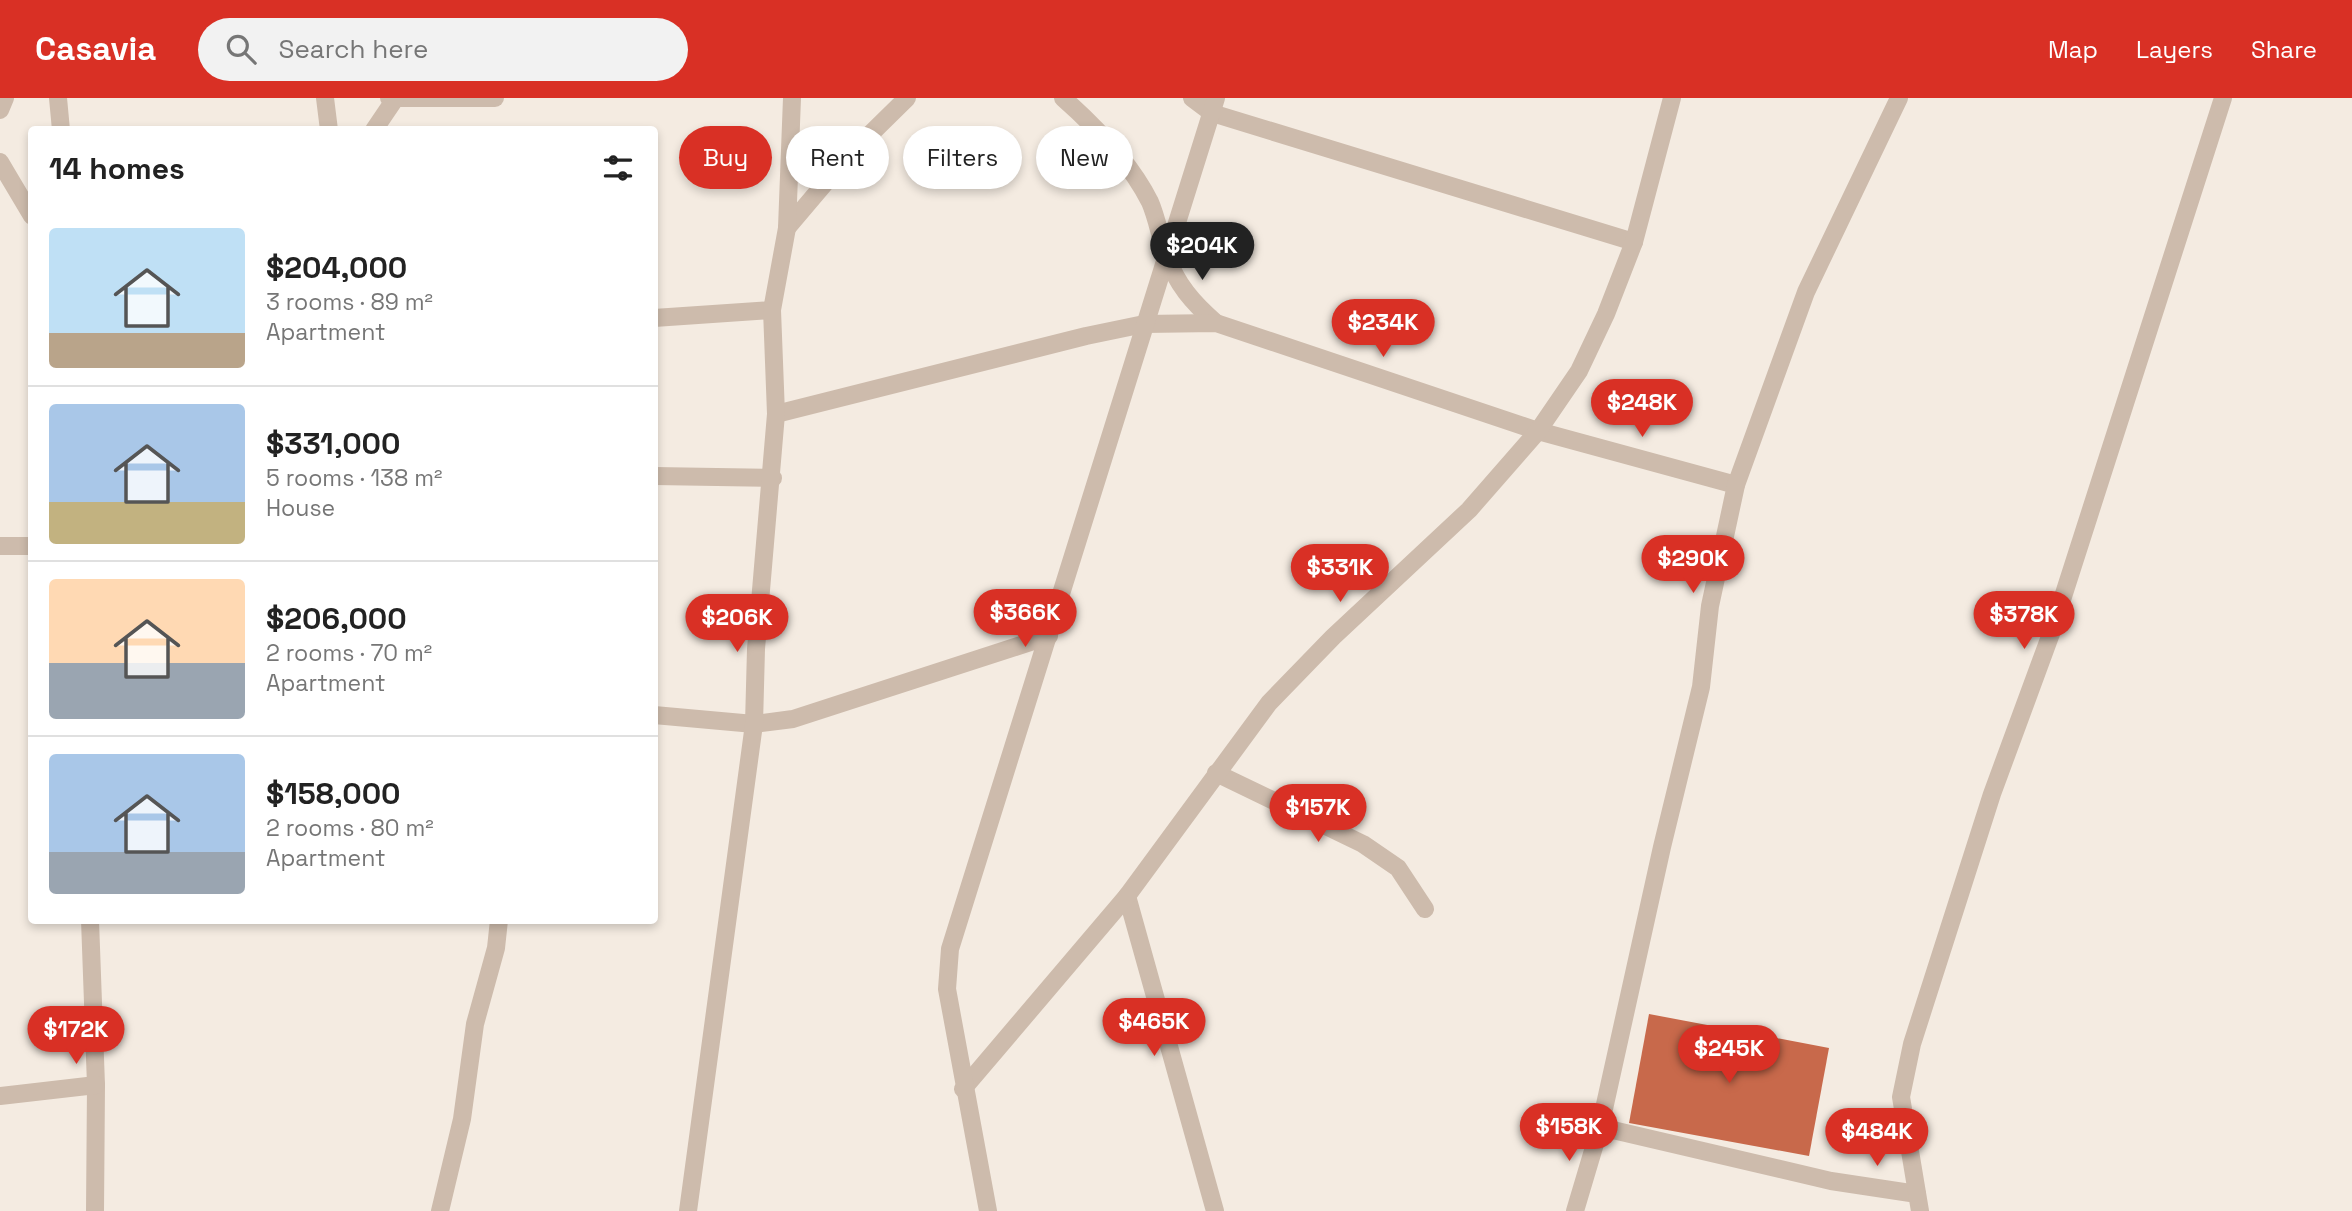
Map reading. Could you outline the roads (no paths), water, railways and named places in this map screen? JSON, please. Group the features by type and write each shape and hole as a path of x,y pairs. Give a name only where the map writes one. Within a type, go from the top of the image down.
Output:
{"street":[{"path":"0,110 5,98"},
{"path":"58,98 61,126"},
{"path":"325,98 328,126"},
{"path":"389,98 495,98"},
{"path":"688,1211 754,724 757,649 773,478 776,414 772,310 787,228 792,98"},
{"path":"787,228 848,156 906,98"},
{"path":"1063,98 1101,134 1126,165 1150,204 1166,257 1179,284 1193,303 1216,323"},
{"path":"1192,98 1634,242"},
{"path":"963,1089 1127,896 1269,703 1333,637 1469,510 1538,431 1579,371 1606,314 1634,242 1672,98"},
{"path":"1575,1211 1600,1127 1662,847 1701,687 1710,606 1737,485 1806,292 1899,98"},
{"path":"1600,1127 1919,1202 1901,1097 1912,1044 1992,794 2052,631 2223,98"},
{"path":"377,126 395,99"},
{"path":"988,1211 963,1089 947,989 950,949 1214,105"},
{"path":"0,162 28,209"},
{"path":"658,318 772,310"},
{"path":"776,414 926,374 1144,324 1216,323 1538,431 1737,485"},
{"path":"658,476 773,478"},
{"path":"0,546 28,546"},
{"path":"658,715 754,724 793,719 1049,636"},
{"path":"1216,773 1363,844 1398,869 1425,909"},
{"path":"1127,896 1216,1211"},
{"path":"90,924 96,1085 95,1211"},
{"path":"440,1211 462,1119 475,1024 496,948 499,924"},
{"path":"0,1096 96,1085"}]}
